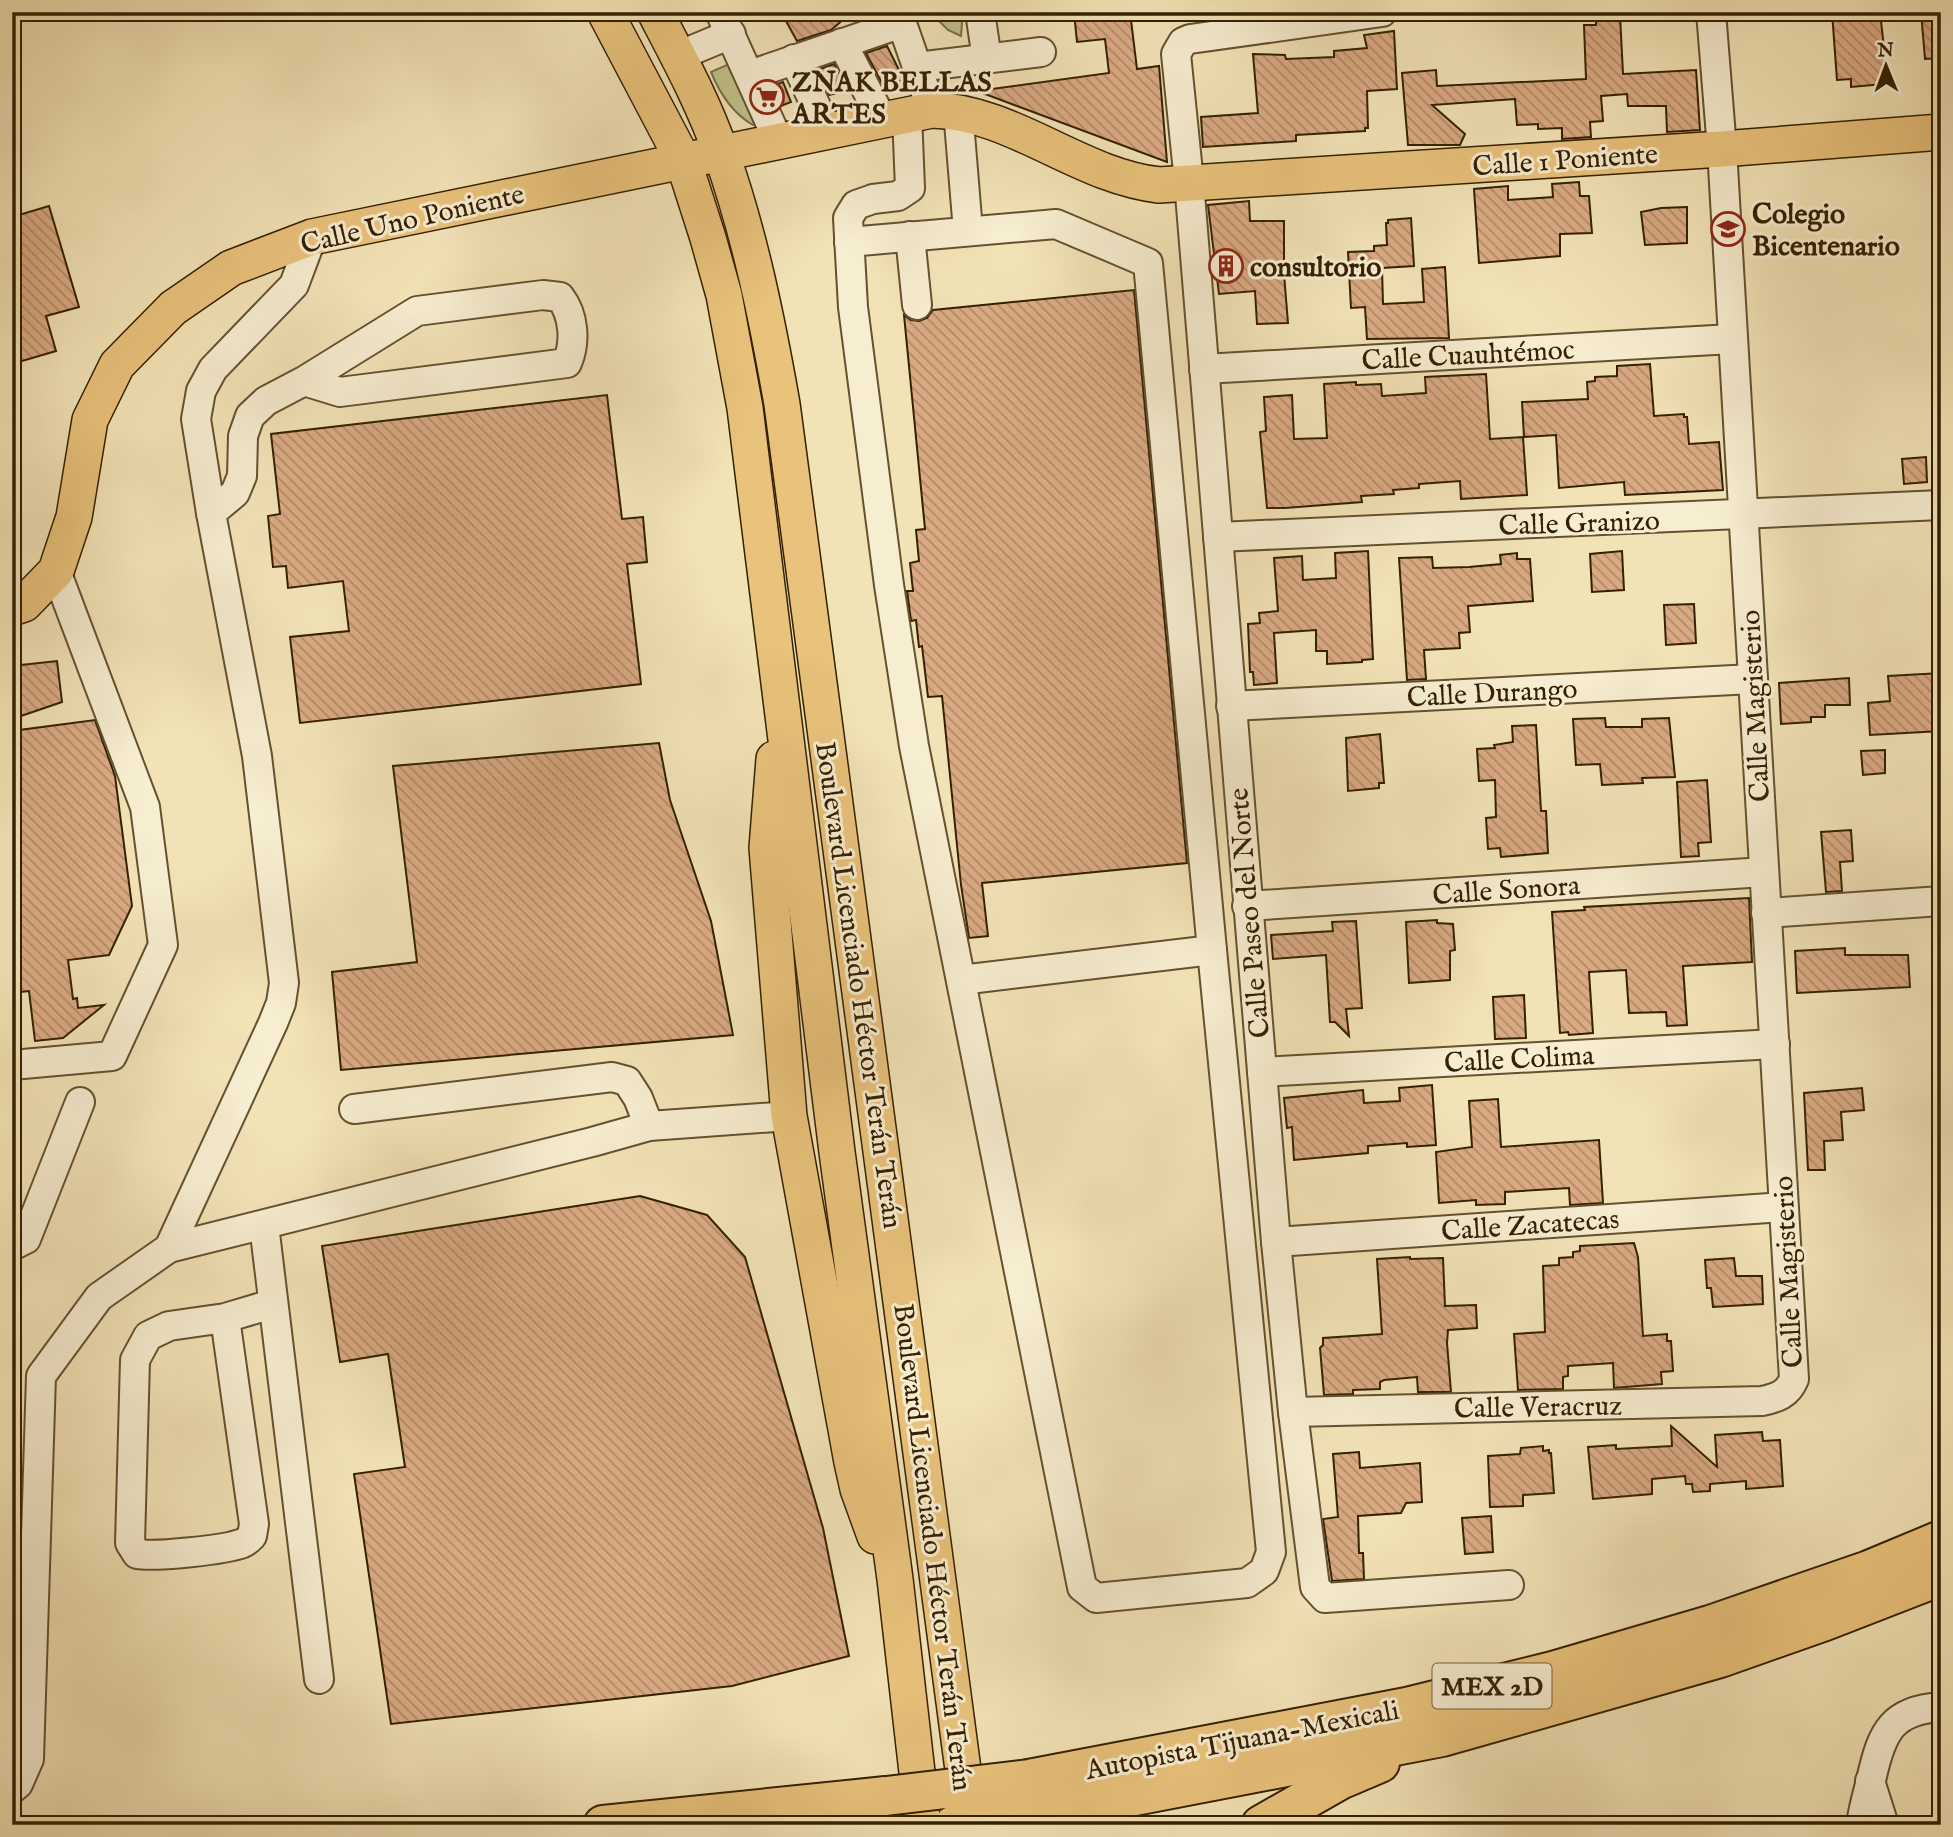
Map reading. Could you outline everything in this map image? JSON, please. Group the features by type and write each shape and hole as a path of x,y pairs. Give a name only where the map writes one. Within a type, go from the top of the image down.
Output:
{"highway":[{"name":"Autopista Tijuana-Mexicali","path":"954,1825 1032,1797 1553,1671 1710,1625 1869,1570 1941,1540"},
{"name":"Autopista Tijuana-Mexicali","path":"603,1825 886,1796 1032,1797 1442,1737 1720,1658 1941,1576"},
{"path":"1261,1825 1340,1780 1442,1737"}],"main road":[{"name":"Boulevard Licenciado Héctor Terán Terán","path":"605,12 683,160 723,295 738,371 839,1166 895,1579 923,1825"},
{"name":"Boulevard Licenciado Héctor Terán Terán","path":"655,12 700,99 721,151 765,309 782,404 971,1825"},
{"name":"Calle Uno Poniente","path":"12,608 24,604 56,571 74,517 90,420 117,365 173,308 231,268 312,237 721,151 920,113"},
{"name":"Calle 1 Poniente","path":"920,113 1027,136 1095,167 1142,183 1159,185 1941,132"},
{"path":"780,693 767,848 789,1115 858,1489 867,1518 895,1579"}],"street":[{"path":"980,12 988,59"},
{"name":"Calle Paseo del Norte","path":"1382,12 1190,39 1183,42 1176,54 1189,182 1276,1242 1293,1412 1315,1587 1325,1598 1508,1585"},
{"name":"Calle Magisterio","path":"1711,12 1794,1379 1790,1388 1782,1395"},
{"path":"750,75 842,43 900,18 918,66 920,113 910,188 898,196 873,199 856,205 848,218 849,242 853,307 888,585 914,746 1082,1587 1096,1598 1247,1583 1264,1571 1271,1552 1148,262 1056,224 849,242"},
{"path":"678,56 726,23 778,140"},
{"path":"842,43 920,113 968,231"},
{"path":"918,66 1041,52"},
{"path":"794,59 827,130"},
{"path":"910,236 917,304"},
{"path":"169,1248 273,1023 281,1003 284,983 257,756 196,419 201,391 213,369 294,285 312,237"},
{"path":"211,513 235,493 242,476 243,436 250,416 267,401 304,382 417,311 543,295 560,298 569,310 573,349 567,363 340,392 304,382"},
{"name":"Calle Cuauhtémoc","path":"1204,369 1732,339"},
{"name":"Calle Granizo","path":"1218,537 1941,505"},
{"path":"12,1065 113,1056 163,945 145,807 56,571"},
{"name":"Calle Durango","path":"1231,706 1752,679"},
{"name":"Calle Sonora","path":"1247,906 1764,872"},
{"path":"1766,913 1941,901"},
{"path":"961,980 1212,950"},
{"name":"Calle Colima","path":"1262,1072 1775,1044"},
{"path":"355,1109 612,1077 627,1081 638,1098 649,1126"},
{"path":"12,1246 26,1239 80,1102"},
{"path":"12,1789 18,1784 29,1759 41,1376 99,1297 169,1248 649,1126 789,1115"},
{"name":"Calle Zacatecas","path":"1276,1242 1783,1207"},
{"path":"264,1224 319,1679"},
{"path":"225,1318 254,1524 252,1536 243,1543 194,1551 149,1556 137,1554 130,1543 135,1360 148,1336 169,1326 225,1318 272,1304"},
{"name":"Calle Veracruz","path":"1293,1412 1762,1401 1782,1395"},
{"path":"1861,1825 1878,1746 1891,1724 1908,1712 1941,1707"},
{"path":"1870,1781 1884,1825"}],"green space":[{"path":"930,12 959,12 961,36 948,30"},
{"path":"738,60 762,122 753,125 739,115 728,102 711,72"}],"building":[{"path":"781,12 852,12 831,30 797,41"},
{"path":"1074,12 1130,12 1137,69 1159,66 1167,162 977,91 1109,73 1105,39 1077,42"},
{"path":"1832,12 1880,12 1887,75 1884,75 1884,84 1851,87 1851,79 1837,80"},
{"path":"1921,12 1941,12 1941,58 1925,59"},
{"path":"1620,15 1623,74 1696,70 1700,130 1667,132 1666,106 1628,106 1627,94 1601,96 1603,121 1590,122 1591,137 1562,139 1562,128 1538,129 1538,124 1517,125 1515,99 1432,105 1465,134 1460,145 1408,145 1402,73 1436,70 1437,86 1586,79 1584,25 1596,25 1596,21 1603,21 1602,17"},
{"path":"1394,31 1397,89 1367,91 1368,128 1365,128 1365,131 1296,135 1296,141 1203,147 1201,117 1258,113 1253,54 1285,55 1286,59 1334,57 1334,51 1367,48 1364,35"},
{"path":"887,46 904,80 884,87 866,53"},
{"path":"834,64 848,90 829,95 817,70"},
{"path":"783,82 791,102 781,106 772,86"},
{"path":"1579,182 1580,196 1589,196 1592,233 1560,234 1560,256 1479,263 1474,189 1508,186 1508,200 1553,197 1552,184"},
{"path":"1249,201 1250,221 1284,221 1288,323 1257,324 1255,291 1219,294 1208,205"},
{"path":"49,206 79,307 46,316 56,351 12,364 12,217"},
{"path":"1687,207 1687,243 1645,245 1641,212"},
{"path":"1411,218 1414,266 1382,268 1383,304 1424,302 1422,269 1445,267 1449,338 1367,339 1365,307 1351,308 1348,252 1374,251 1374,246 1387,245 1388,220"},
{"path":"1134,290 1187,863 982,883 988,936 969,938 942,696 928,697 922,646 919,647 916,620 911,621 907,591 913,591 910,563 919,561 916,530 925,529 904,315 919,321 927,318 933,310"},
{"path":"1650,364 1654,416 1684,414 1684,417 1687,417 1689,444 1719,442 1723,490 1625,495 1624,482 1559,488 1556,435 1524,437 1522,402 1588,399 1587,382 1595,381 1595,377 1617,376 1617,366"},
{"path":"1486,374 1490,439 1523,437 1527,495 1461,499 1460,481 1419,484 1419,488 1393,490 1394,494 1361,496 1362,502 1267,508 1260,432 1266,431 1264,397 1292,395 1294,439 1327,438 1324,384 1381,384 1382,396 1426,393 1425,377"},
{"path":"607,395 622,519 643,517 647,562 627,564 641,684 300,723 290,637 349,631 343,581 288,588 286,566 273,567 268,516 280,514 271,434"},
{"path":"1926,457 1927,482 1904,484 1902,459"},
{"path":"1368,551 1373,659 1327,664 1327,651 1316,651 1316,630 1274,633 1277,683 1254,685 1253,672 1250,672 1248,624 1260,623 1259,613 1278,611 1274,558 1302,556 1303,580 1336,578 1335,553"},
{"path":"1622,551 1624,590 1592,592 1590,554"},
{"path":"1517,553 1517,559 1530,559 1533,601 1468,606 1470,632 1459,633 1460,648 1424,650 1426,679 1407,680 1399,558 1432,557 1433,568 1469,567 1501,564 1500,555"},
{"path":"1694,604 1696,643 1666,645 1664,605"},
{"path":"57,661 62,702 12,719 12,666"},
{"path":"1941,673 1941,731 1870,735 1868,703 1890,701 1888,676"},
{"path":"1849,678 1850,705 1825,705 1825,717 1811,717 1811,722 1781,724 1779,683"},
{"path":"1605,718 1606,727 1642,727 1642,719 1669,718 1675,777 1642,778 1643,783 1602,785 1600,764 1576,765 1573,719"},
{"path":"95,720 115,776 132,906 109,955 68,960 73,999 77,998 78,1008 104,1005 63,1038 35,1041 29,991 12,993 12,731"},
{"path":"1536,725 1541,811 1546,811 1548,853 1501,857 1500,848 1488,849 1486,818 1496,817 1495,780 1479,781 1477,749 1495,748 1494,745 1513,742 1512,726"},
{"path":"1380,734 1384,783 1379,783 1379,788 1348,791 1346,738"},
{"path":"659,743 670,800 711,921 733,1035 341,1070 332,972 417,962 393,766"},
{"path":"1885,750 1885,773 1863,775 1861,751"},
{"path":"1707,780 1711,842 1698,843 1699,856 1681,857 1677,782"},
{"path":"1851,830 1853,861 1840,862 1842,891 1826,892 1821,832"},
{"path":"1749,898 1752,962 1683,966 1687,1025 1667,1026 1666,1012 1629,1013 1626,970 1589,972 1593,1033 1560,1033 1552,912 1585,910 1584,907"},
{"path":"1437,920 1437,923 1453,924 1455,950 1450,951 1450,980 1409,983 1406,922"},
{"path":"1356,921 1362,1008 1346,1009 1349,1036 1335,1022 1330,1022 1326,955 1273,959 1271,935 1333,931 1332,922"},
{"path":"1845,948 1845,955 1908,955 1910,987 1797,993 1795,951"},
{"path":"1524,995 1526,1038 1495,1039 1493,997"},
{"path":"1432,1085 1436,1145 1407,1147 1407,1143 1368,1146 1368,1153 1294,1160 1292,1127 1287,1128 1284,1098 1363,1090 1364,1103 1400,1101 1399,1088"},
{"path":"1862,1088 1864,1110 1841,1112 1843,1140 1824,1141 1825,1170 1808,1170 1804,1093"},
{"path":"1498,1099 1501,1147 1599,1140 1603,1203 1570,1205 1569,1188 1505,1192 1505,1204 1476,1205 1476,1200 1439,1203 1436,1152 1472,1147 1469,1101"},
{"path":"640,1196 707,1215 745,1257 823,1528 849,1656 732,1686 391,1724 354,1474 405,1467 388,1354 340,1362 322,1246"},
{"path":"1634,1243 1638,1257 1643,1336 1667,1334 1667,1341 1671,1341 1673,1371 1661,1372 1662,1384 1614,1388 1613,1363 1568,1366 1568,1376 1563,1377 1563,1389 1518,1390 1514,1334 1545,1332 1543,1266 1559,1265 1559,1258 1573,1257 1573,1252 1580,1251 1580,1246"},
{"path":"1443,1258 1445,1306 1476,1305 1477,1328 1448,1330 1451,1392 1418,1392 1417,1377 1384,1380 1380,1382 1380,1389 1324,1395 1320,1348 1323,1338 1382,1334 1377,1259"},
{"path":"1734,1258 1736,1276 1762,1276 1763,1304 1713,1307 1711,1288 1707,1288 1705,1260"},
{"path":"1671,1426 1717,1467 1715,1435 1762,1432 1763,1441 1780,1440 1783,1486 1746,1489 1746,1481 1710,1484 1710,1491 1693,1492 1692,1484 1686,1484 1685,1476 1652,1479 1652,1494 1593,1499 1588,1447 1616,1445 1616,1449 1672,1446"},
{"path":"1543,1446 1543,1451 1549,1450 1551,1453 1554,1493 1523,1495 1523,1506 1490,1507 1488,1456 1520,1454 1521,1448"},
{"path":"1359,1452 1360,1468 1420,1463 1422,1502 1406,1503 1401,1513 1358,1516 1359,1553 1363,1553 1364,1579 1332,1581 1323,1519 1338,1517 1333,1454"},
{"path":"1491,1516 1493,1552 1465,1554 1462,1518"}],"place":[{"name":"ZNAK BELLAS ARTES","path":"767,97"},
{"name":"Colegio Bicentenario","path":"1728,229"},
{"name":"consultorio","path":"1226,266"}]}
